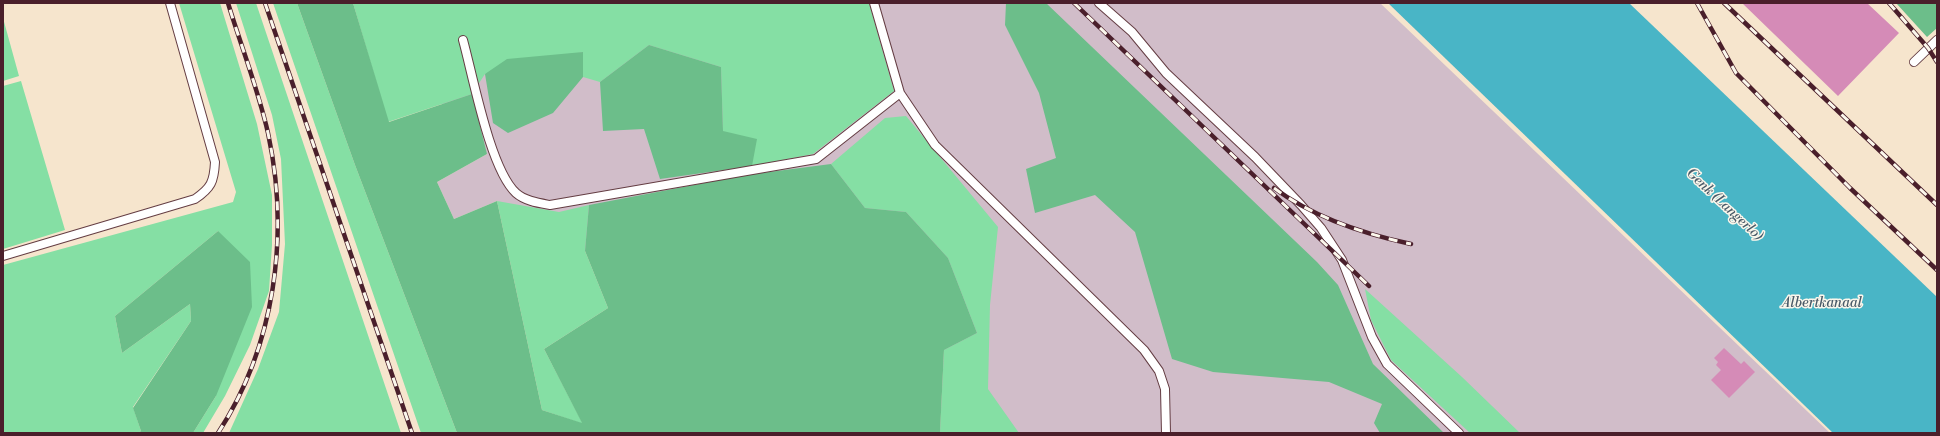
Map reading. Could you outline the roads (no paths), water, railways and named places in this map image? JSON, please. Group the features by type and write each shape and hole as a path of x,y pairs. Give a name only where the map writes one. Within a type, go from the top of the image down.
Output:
{"lane":[{"path":"3,256 195,199 207,191 214,177 215,162 170,3"},
{"path":"874,3 900,93 935,145 1144,350 1159,370 1165,389 1166,433"},
{"path":"1099,3 1132,32 1166,73 1255,157 1321,228 1342,260 1372,337 1387,364 1459,433"},
{"path":"463,40 491,147 504,177 516,194 534,202 550,205 816,159 900,93"},
{"path":"1914,62 1937,40"}],"water":[{"name":"Albertkanaal","path":"1388,3 1629,3 1937,297 1937,433 1833,433"}],"railway":[{"path":"218,433 237,399 253,364 265,327 273,289 277,250 275,172 268,133 228,3"},
{"path":"265,3 412,433"},
{"path":"1074,3 1369,286"},
{"path":"1697,3 1736,73 1850,188 1937,270"},
{"path":"1724,3 1937,205"},
{"path":"1889,3 1928,48 1937,62"},
{"path":"1274,188 1305,208 1322,216 1357,230 1411,244"}],"water label":[{"name":"Genk (Langerlo)","path":"1724,205"}]}
